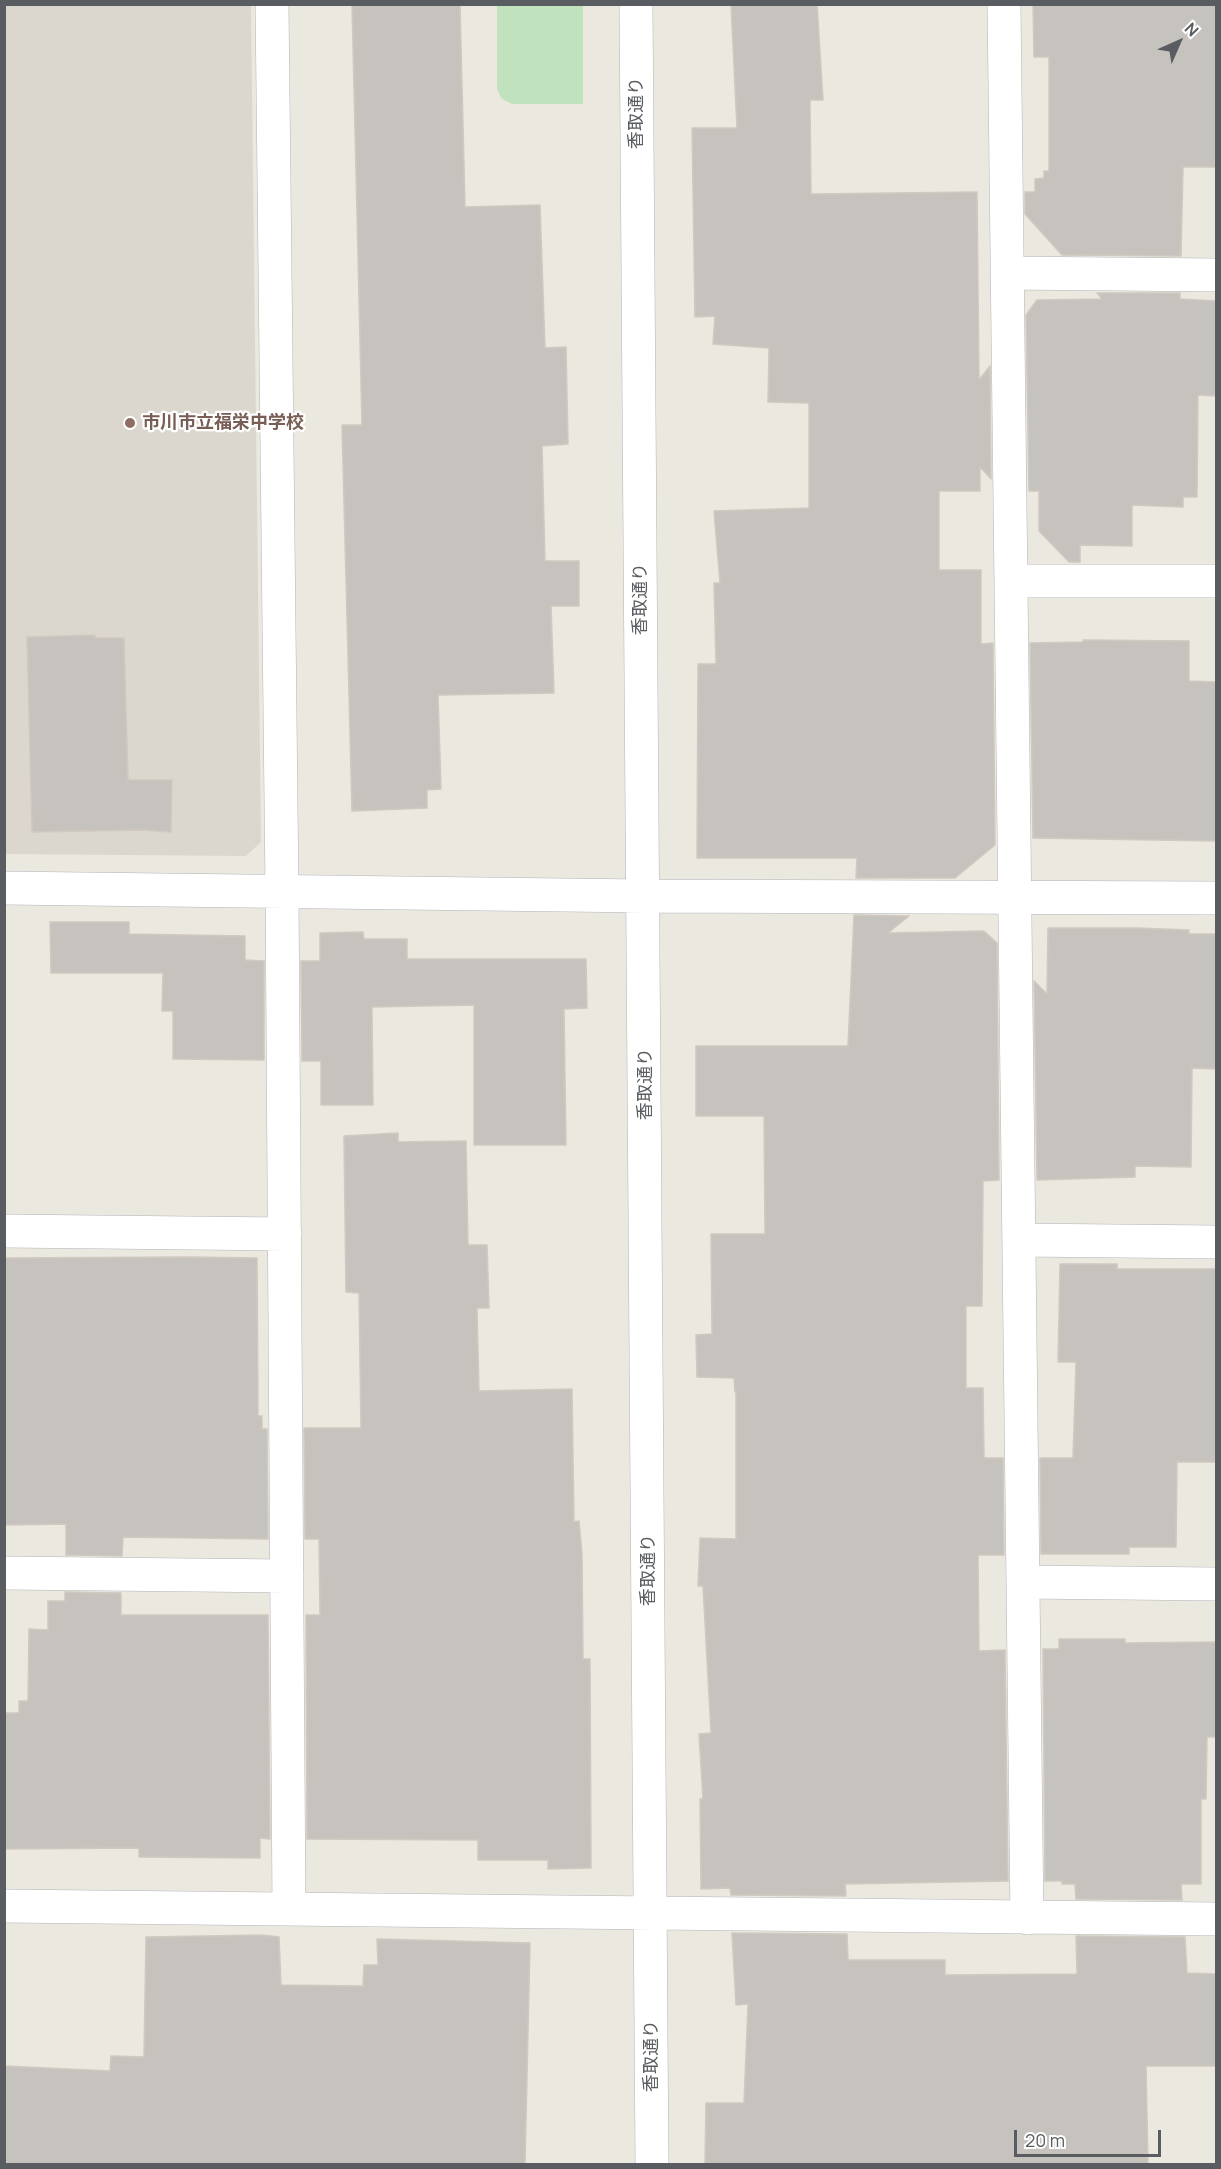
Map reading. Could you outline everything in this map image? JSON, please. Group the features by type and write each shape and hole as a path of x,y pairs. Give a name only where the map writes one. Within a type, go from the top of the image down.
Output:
{"street":[{"path":"272,4 282,891 289,1909"},
{"name":"香取通り","path":"636,4 652,2164"},
{"path":"1005,4 1028,1918"},
{"path":"1008,273 1216,275"},
{"path":"1012,581 1216,581"},
{"path":"4,888 644,896 1216,898"},
{"path":"4,1231 285,1234"},
{"path":"1019,1240 1216,1242"},
{"path":"4,1573 287,1576"},
{"path":"1023,1582 1216,1584"},
{"path":"4,1906 1216,1919"}],"shaded area":[{"name":"市川市立福栄中学校","path":"5,5 251,5 261,842 246,856 5,854"}],"green space":[{"path":"497,5 583,5 583,104 512,104 502,99 497,89"}],"building":[{"path":"352,4 460,4 465,207 540,205 545,348 566,347 568,444 542,446 545,561 579,561 579,606 551,606 554,693 438,695 441,789 427,790 427,808 352,811 342,425 362,425"},
{"path":"731,4 817,4 823,100 810,100 811,194 977,192 979,380 990,366 991,479 980,467 980,491 939,491 939,570 981,570 981,644 993,643 995,845 955,878 856,878 857,858 697,858 698,664 716,664 714,583 720,583 714,511 809,508 809,403 768,402 769,348 713,344 715,316 695,317 692,128 737,128"},
{"path":"1033,4 1216,4 1216,167 1183,167 1181,256 1062,255 1025,214 1025,192 1035,192 1035,179 1044,178 1044,171 1049,171 1049,57 1034,57"},
{"path":"1097,293 1180,293 1180,299 1216,301 1216,396 1198,395 1197,497 1183,497 1183,507 1132,505 1132,546 1080,545 1080,562 1069,562 1039,531 1039,491 1029,491 1026,315 1037,300 1102,299"},
{"path":"95,635 95,638 124,638 128,780 172,780 171,832 142,830 32,832 27,637"},
{"path":"1083,640 1189,641 1189,681 1216,682 1216,841 1033,838 1030,643 1083,642"},
{"path":"854,915 909,916 888,933 984,931 997,943 999,1180 983,1181 982,1306 966,1306 966,1388 983,1388 984,1458 1003,1458 1004,1555 978,1555 979,1651 1005,1650 1008,1881 845,1884 846,1896 731,1895 730,1888 701,1889 700,1799 703,1799 699,1734 711,1733 703,1586 698,1586 700,1538 736,1539 736,1392 734,1378 697,1377 696,1335 712,1334 711,1234 765,1234 764,1116 696,1116 696,1046 848,1046"},
{"path":"50,922 129,922 129,934 245,936 245,960 264,961 264,1060 173,1059 173,1011 162,1011 163,973 51,973"},
{"path":"1048,928 1136,928 1189,930 1189,934 1216,934 1216,1069 1192,1068 1191,1167 1135,1166 1135,1177 1037,1180 1034,981 1047,994"},
{"path":"363,932 364,939 407,939 407,959 586,959 587,1008 564,1009 566,1145 474,1145 474,1005 372,1007 373,1105 321,1105 321,1061 302,1061 301,961 320,961 320,933"},
{"path":"398,1133 398,1142 466,1141 468,1245 487,1245 489,1308 477,1308 479,1391 572,1389 574,1522 579,1521 582,1554 583,1659 590,1659 591,1868 548,1869 548,1860 478,1860 478,1840 307,1839 306,1615 320,1615 319,1539 305,1539 304,1428 361,1428 359,1293 346,1292 344,1136"},
{"path":"4,1258 257,1258 258,1416 262,1416 262,1429 267,1429 268,1539 123,1537 122,1556 66,1555 66,1524 4,1525"},
{"path":"1060,1264 1117,1264 1117,1269 1216,1269 1216,1462 1177,1462 1176,1547 1129,1547 1129,1554 1041,1554 1040,1458 1073,1458 1076,1362 1058,1362"},
{"path":"65,1592 121,1593 121,1615 268,1615 270,1839 260,1838 260,1858 139,1857 139,1848 4,1849 4,1713 19,1713 19,1701 28,1701 29,1629 48,1630 48,1601 65,1601"},
{"path":"1059,1639 1125,1639 1125,1643 1216,1642 1216,1737 1207,1737 1206,1799 1201,1799 1201,1884 1181,1884 1182,1900 1076,1899 1075,1884 1045,1881 1043,1649 1059,1649"},
{"path":"732,1933 847,1934 848,1960 945,1960 945,1975 1077,1974 1076,1936 1185,1937 1187,1973 1216,1974 1216,2066 1146,2066 1148,2164 705,2164 706,2103 744,2103 748,2004 736,2005"},
{"path":"262,1935 279,1937 281,1985 363,1986 364,1965 378,1965 377,1939 530,1943 525,2164 4,2164 4,2066 110,2071 111,2056 144,2057 146,1937"}],"place":[{"name":"市川市立福栄中学校","path":"130,423"}]}
